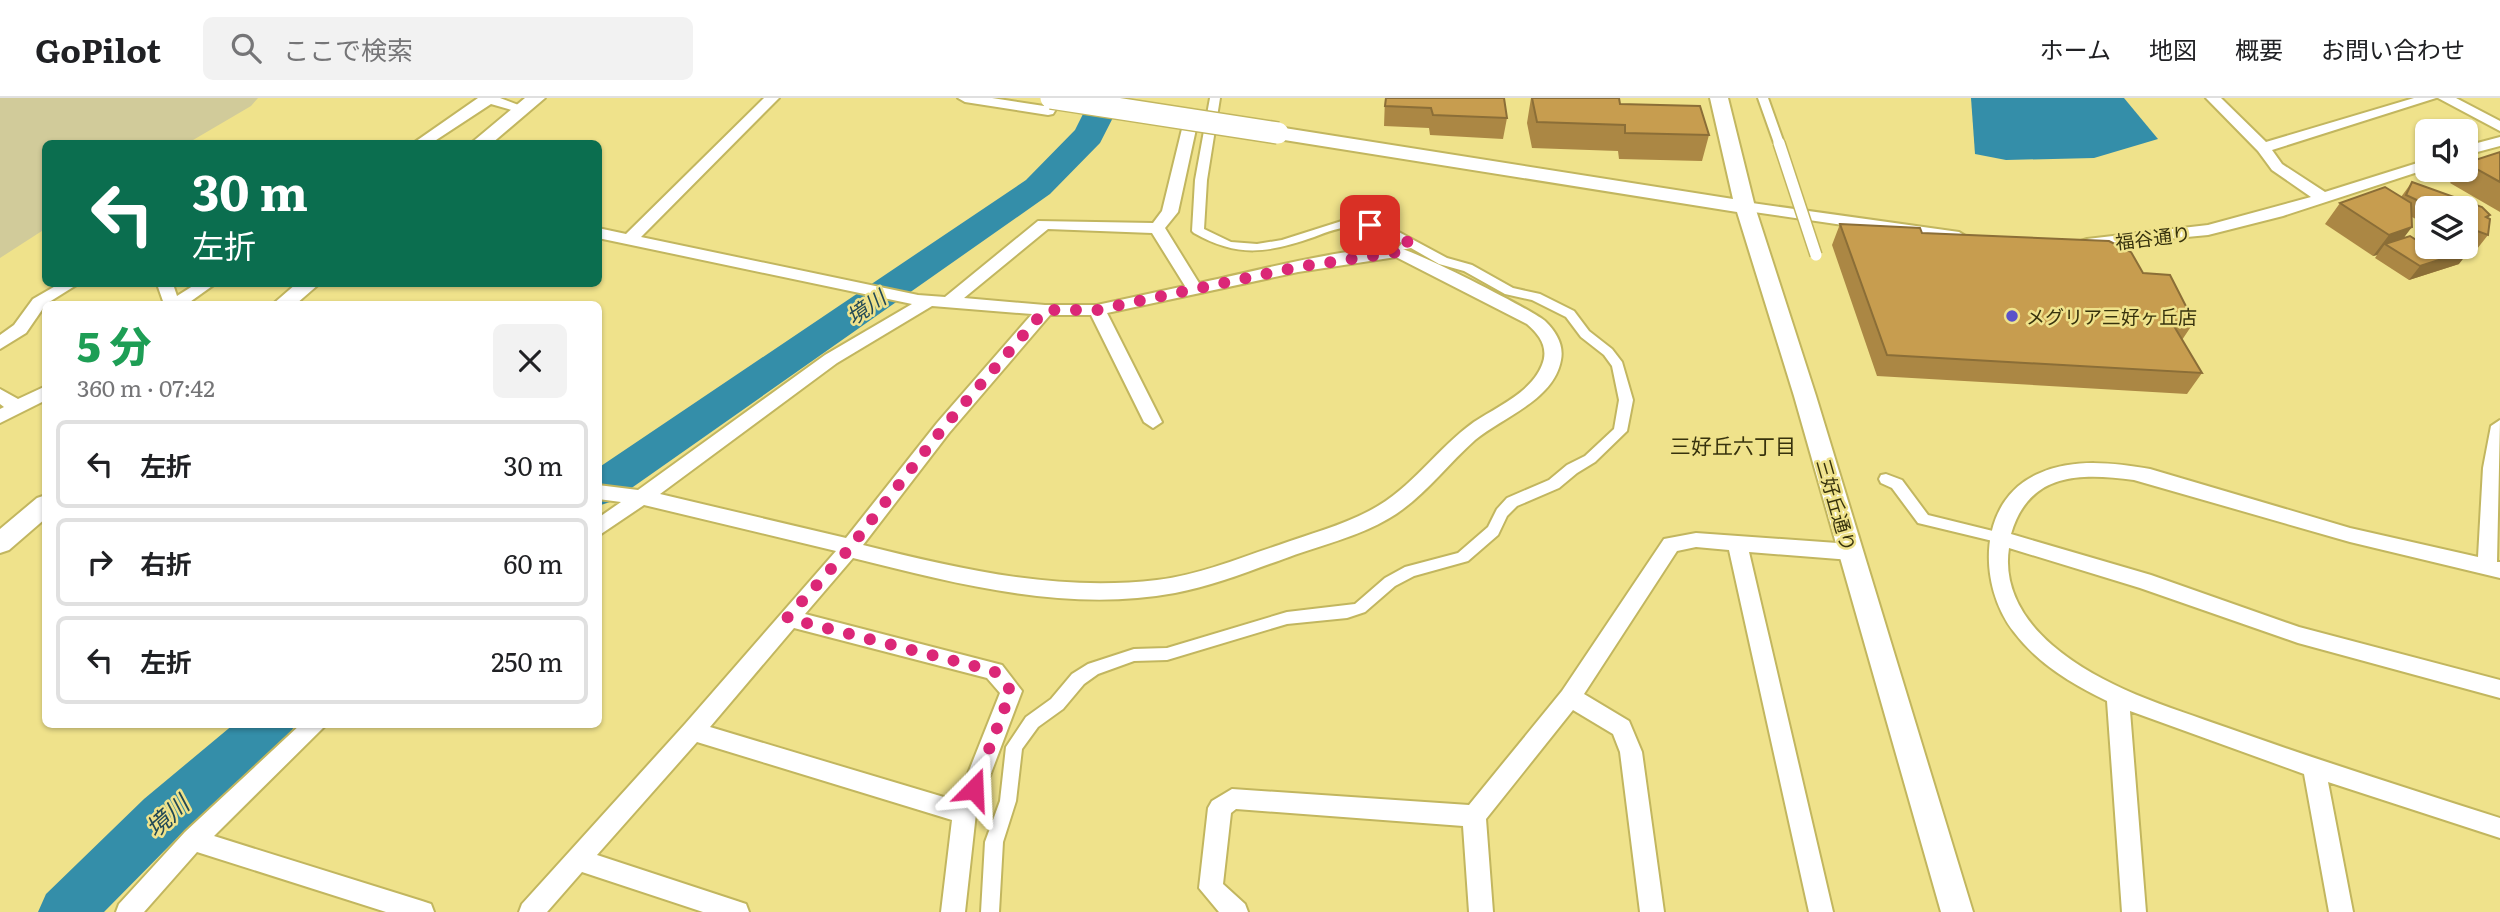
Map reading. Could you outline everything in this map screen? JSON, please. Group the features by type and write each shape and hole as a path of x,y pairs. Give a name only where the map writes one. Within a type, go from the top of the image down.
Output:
{"street":[{"path":"424,140 488,98 529,103"},
{"path":"629,240 772,98"},
{"path":"965,98 1048,111 1054,98 1745,206 1976,238"},
{"path":"602,493 644,499 834,541 849,549 991,582 1083,591 1153,589 1198,582 1377,516 1404,499 1472,434 1535,387 1546,375 1554,353 1548,334 1533,320 1404,248 1384,229 1353,223 1337,225 1276,246 1253,249 1220,245 1198,231 1201,180 1214,98"},
{"name":"三好丘通り","path":"1719,98 1745,206 1957,912"},
{"path":"1763,98 1816,255"},
{"path":"2213,98 2263,148 2277,167 2323,198"},
{"path":"2263,148 2429,98"},
{"path":"2445,98 2500,127"},
{"path":"484,140 529,103"},
{"path":"1157,228 1170,212 1189,129"},
{"path":"2478,148 2500,141"},
{"name":"福谷通り","path":"2068,243 2094,244 2208,230 2323,198 2415,168"},
{"path":"950,301 1044,224 1157,228"},
{"path":"1157,228 1195,289"},
{"path":"602,234 923,300 1045,310 1097,310 1298,267 1404,248 1468,268 1509,291 1536,297 1570,314 1585,334 1608,352 1618,365 1626,400 1620,431 1590,459 1554,484 1511,502 1493,531 1463,557 1410,571 1390,582 1360,608 1287,618 1167,654 1134,655 1093,669 1078,679 1057,704 1032,722 1014,747 1008,801 994,842 990,912"},
{"path":"43,301 65,287"},
{"path":"179,301 202,287"},
{"path":"288,301 305,287"},
{"path":"602,526 644,499 831,359 923,300"},
{"path":"0,343 20,329 42,302"},
{"path":"531,912 693,731 787,618 849,549 943,428 1045,310"},
{"path":"1097,310 1153,422"},
{"path":"0,394 17,408"},
{"path":"0,417 42,394"},
{"path":"2500,426 2493,568 2350,535 2121,470 2077,471 2039,481 2020,495 2007,515 1995,572 2001,596 2018,624 2059,663 2118,698 2314,769 2500,828"},
{"path":"1886,479 1897,484 1923,519 2001,538 2144,581 2298,635 2500,689"},
{"path":"0,543 42,507"},
{"path":"1481,912 1474,816 1570,698 1671,544 1696,540 1851,552"},
{"path":"1738,545 1821,912"},
{"path":"787,618 994,671 1011,691 964,813 953,912"},
{"path":"1570,698 1621,728 1631,752 1652,912"},
{"path":"2118,698 2134,912"},
{"path":"128,912 193,840 312,728"},
{"path":"693,731 964,813"},
{"path":"2314,769 2341,912"},
{"path":"1236,912 1212,888 1220,808 1233,799 1474,816"},
{"path":"193,840 422,912"},
{"path":"577,859 737,912"}],"shaded area":[{"path":"0,98 258,98 251,106 193,140 42,140 42,231 0,258"}],"water":[{"path":"1971,98 2124,98 2158,139 2094,158 2006,160 1975,154"}],"building":[{"path":"1386,98 1504,98 1507,118 1433,115 1431,108 1385,106"},
{"path":"1532,98 1619,98 1620,104 1700,106 1709,135 1625,133 1625,125 1537,122"},
{"path":"2500,152 2500,182 2478,170 2478,159"},
{"path":"2412,182 2451,196 2415,196 2415,199 2406,195"},
{"path":"2385,187 2411,203 2412,227 2389,235 2340,203"},
{"path":"2478,206 2490,215 2486,217 2490,219 2488,235 2478,231"},
{"name":"メグリア三好ヶ丘店","path":"1840,224 1920,228 1922,233 2109,241 2131,252 2143,273 2170,275 2194,322 2171,321 2202,373 1887,355"},
{"path":"2410,236 2415,239 2415,259 2442,259 2420,266 2385,244"}],"waterway":[{"name":"境川","path":"602,487 1038,187 1088,136 1107,98"},
{"name":"境川","path":"66,912 163,816 265,728"}],"place":[{"name":"メグリア三好ヶ丘店","path":"2012,316"}],"district":[{"name":"三好丘六丁目","path":"1733,444"}],"route":[{"path":"974,789 1011,691 994,671 787,618 849,549 943,428 1045,310 1097,310 1298,267 1381,252 1398,252 1410,243 1370,225"}]}
